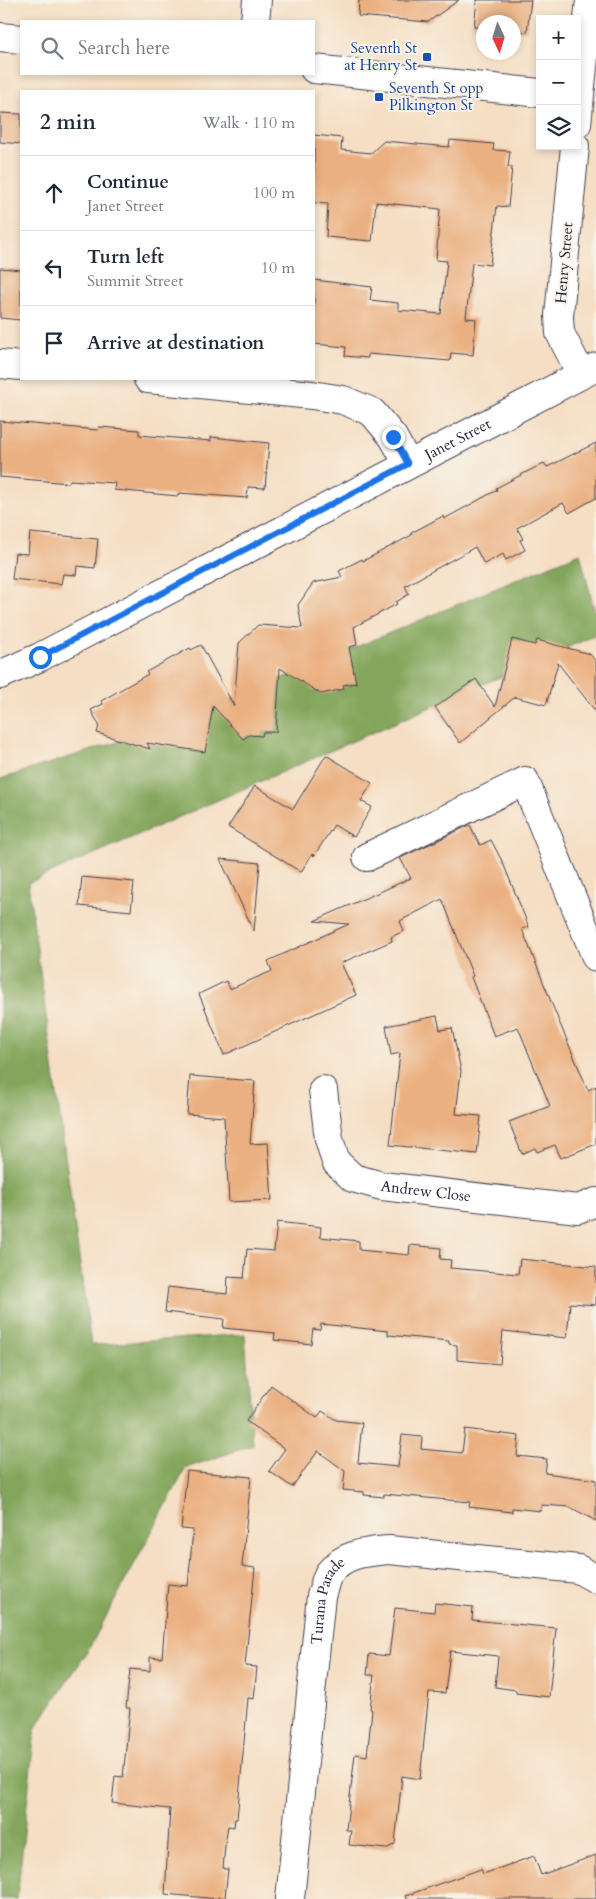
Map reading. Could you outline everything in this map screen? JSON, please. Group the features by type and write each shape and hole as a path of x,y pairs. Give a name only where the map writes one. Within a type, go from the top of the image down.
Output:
{"street":[{"path":"255,20 257,0"},
{"path":"581,79 590,0"},
{"path":"0,37 20,39"},
{"path":"315,69 536,93"},
{"name":"Henry Street","path":"575,150 559,316 560,334 589,370"},
{"path":"0,364 20,366"},
{"name":"Janet Street","path":"0,675 48,652 589,370"},
{"path":"158,380 312,395 343,400 372,412 393,437 408,464"},
{"path":"367,857 525,781 596,957"},
{"name":"Andrew Close","path":"323,1090 329,1139 336,1162 353,1178 382,1186 578,1209 596,1202"},
{"name":"Turana Parade","path":"290,1899 321,1596 329,1574 344,1559 364,1552 389,1550 578,1569 596,1579"}],"green space":[{"path":"580,553 596,616 596,635 28,883 91,1345 245,1334 253,1445 186,1468 86,1654 35,1729 17,1899 0,1899 0,779 168,726"}],"building":[{"path":"359,0 459,0 428,22 358,16"},
{"path":"477,0 531,0 527,32 521,31 521,15 476,15 476,27 474,27"},
{"path":"0,113 20,114 20,144 0,142"},
{"path":"315,135 342,138 341,150 371,153 384,141 449,147 450,140 494,144 493,150 510,151 508,167 512,167 508,207 497,206 490,265 472,263 466,318 476,319 473,355 451,353 450,361 368,354 368,358 345,356 346,347 315,344 315,280 372,287 370,300 398,303 398,310 441,314 447,261 436,260 440,209 376,202 372,241 326,237 328,204 315,203"},
{"path":"0,268 20,270 20,320 0,318"},
{"path":"0,421 98,430 99,427 139,430 139,435 211,441 211,437 269,443 265,488 248,487 247,498 179,493 178,496 114,490 115,483 70,480 69,483 0,477"},
{"path":"596,443 596,498 569,513 563,503 517,528 523,539 520,540 525,550 506,560 503,554 484,564 475,547 405,586 409,594 396,602 397,604 354,627 357,645 349,647 356,683 343,685 344,689 321,694 280,668 276,732 263,732 262,736 249,735 243,739 213,706 205,752 147,743 150,749 97,733 99,725 91,710 103,704 101,701 148,674 146,672 190,648 191,650 201,645 234,706 239,643 258,625 302,628 298,605 313,583 342,577 339,571 362,559 363,561 443,516 444,519 497,490 496,488 544,463 547,467"},
{"path":"30,533 98,539 95,568 77,566 76,575 63,574 61,584 12,579 15,553 28,554"},
{"path":"512,639 535,645 537,640 590,654 596,662 596,712 558,663 546,705 515,697 460,743 435,707 476,679 495,707"},
{"path":"326,755 372,783 361,801 372,807 354,837 334,825 301,872 228,827 255,786 293,809"},
{"path":"470,825 480,845 491,840 503,863 529,927 522,929 558,1019 588,1090 596,1086 596,1144 561,1158 555,1145 537,1152 535,1148 522,1154 509,1122 550,1106 518,1027 494,1036 471,977 473,976 442,899 400,921 404,931 391,937 392,941 341,963 356,995 224,1055 199,994 226,981 230,989 272,971 268,961 349,924 314,921 411,878 400,858"},
{"path":"220,859 260,863 254,931"},
{"path":"82,877 134,882 131,911 79,906"},
{"path":"437,1016 440,1030 452,1028 461,1071 456,1114 481,1116 477,1154 390,1145 400,1053 391,1055 386,1026"},
{"path":"190,1076 255,1081 250,1144 268,1143 272,1200 229,1202 224,1117 187,1114"},
{"path":"277,1222 321,1227 320,1237 359,1241 359,1250 409,1255 410,1245 441,1248 440,1259 451,1260 450,1268 518,1274 520,1259 596,1267 596,1305 570,1303 567,1338 503,1331 500,1364 457,1360 457,1345 449,1344 449,1341 388,1335 388,1331 321,1324 320,1330 313,1329 311,1344 274,1340 275,1333 223,1328 224,1319 165,1312 168,1287 227,1294 228,1277 244,1278 247,1249 274,1251"},
{"path":"271,1385 317,1418 322,1411 336,1420 362,1423 358,1463 398,1467 402,1435 422,1437 421,1449 462,1453 465,1429 519,1436 517,1456 547,1459 545,1473 596,1480 596,1521 570,1507 542,1505 541,1511 512,1508 512,1512 469,1507 470,1502 384,1494 384,1497 364,1495 364,1492 343,1490 345,1471 318,1451 292,1487 269,1471 285,1449 246,1421"},
{"path":"187,1471 251,1477 242,1566 255,1568 245,1666 257,1667 254,1699 248,1698 237,1819 235,1819 234,1827 228,1826 225,1846 223,1869 228,1869 225,1898 218,1897 218,1899 165,1894 170,1809 112,1803 115,1776 123,1777 130,1708 126,1708 130,1669 150,1671 150,1657 162,1658 168,1584 188,1586 193,1530 181,1529"},
{"path":"435,1603 473,1607 472,1620 556,1628 549,1697 516,1693 516,1690 495,1687 498,1656 450,1651 445,1693 429,1692 420,1779 402,1776 395,1844 386,1849 349,1845 351,1830 346,1830 355,1754 367,1756 372,1710 370,1709 374,1675 367,1675 369,1654 389,1656 395,1608 434,1612"},
{"path":"596,1855 596,1899 406,1899 405,1896 481,1869 483,1874 534,1856 541,1875"}],"place":[{"name":"Seventh St at Henry St","path":"427,57"},
{"name":"Seventh St opp Pilkington St","path":"379,97"}],"route":[{"path":"40,657 408,464 393,437"}]}
